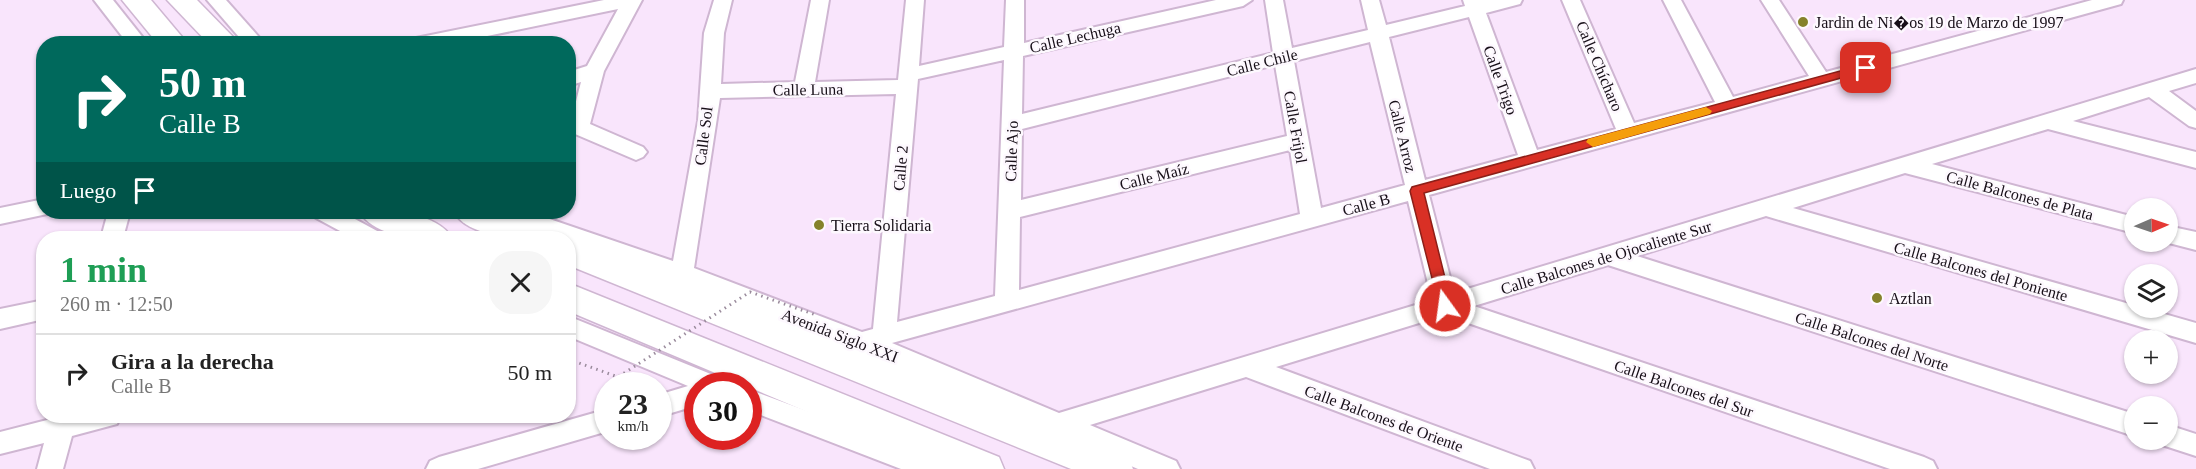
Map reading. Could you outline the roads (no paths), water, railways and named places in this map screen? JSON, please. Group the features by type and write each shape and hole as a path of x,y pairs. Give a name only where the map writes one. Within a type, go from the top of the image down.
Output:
{"highway":[{"path":"136,0 167,36"},
{"path":"181,0 217,18"},
{"path":"391,219 419,231"},
{"path":"488,219 519,231"},
{"name":"Avenida Siglo XXI","path":"576,254 1114,469"},
{"path":"576,300 707,372"},
{"path":"762,395 985,469"}],"street":[{"path":"103,0 132,36"},
{"path":"455,36 632,0"},
{"path":"576,120 594,71 632,0"},
{"name":"Calle Sol","path":"682,273 708,121 708,91 714,33 723,0"},
{"path":"804,89 820,0"},
{"name":"Calle 2","path":"884,336 915,0"},
{"name":"Calle Ajo","path":"1007,302 1016,0"},
{"name":"Calle Lechuga","path":"908,81 1014,51 1243,0"},
{"name":"Calle Frijol","path":"1274,0 1312,219"},
{"name":"Calle Arroz","path":"1370,0 1445,306"},
{"name":"Calle Chile","path":"1012,124 1378,34 1473,4 1512,0"},
{"name":"Calle Chícharo","path":"1571,0 1629,133"},
{"path":"1672,0 1727,105"},
{"path":"1770,0 1821,80"},
{"name":"Calle B","path":"861,342 2114,0"},
{"name":"Calle Trigo","path":"1473,4 1530,159"},
{"path":"217,18 244,36"},
{"path":"576,77 594,71"},
{"name":"Calle Balcones de Ojocaliente Sur","path":"1059,424 2196,76"},
{"name":"Calle Luna","path":"708,91 804,89 908,81"},
{"path":"2153,90 2196,121"},
{"path":"2049,122 2196,160"},
{"path":"576,127 636,152"},
{"name":"Calle Maíz","path":"1010,211 1298,141"},
{"name":"Calle Balcones de Plata","path":"1905,165 2124,222"},
{"name":"Calle Balcones del Poniente","path":"1766,208 2196,333"},
{"path":"0,216 36,209"},
{"path":"337,219 358,231"},
{"name":"Avenida Siglo XXI","path":"524,219 557,231"},
{"path":"2178,236 2196,241"},
{"name":"Avenida Siglo XXI","path":"576,237 682,273 861,342 1167,469"},
{"name":"Calle Balcones del Norte","path":"1608,256 2124,422"},
{"name":"Calle Balcones del Sur","path":"1445,306 1924,469"},
{"path":"0,319 36,311"},
{"path":"576,328 696,372"},
{"name":"Calle Balcones de Oriente","path":"1247,367 1521,469"},
{"path":"762,399 921,468"},
{"path":"0,443 60,423"},
{"path":"50,469 63,423"},
{"path":"439,469 594,424"},
{"path":"2178,439 2196,445"}],"place":[{"name":"Jardin de Ni�os 19 de Marzo de 1997","path":"1803,22"},
{"name":"Tierra Solidaria","path":"819,225"},
{"name":"Aztlan","path":"1877,298"}]}
